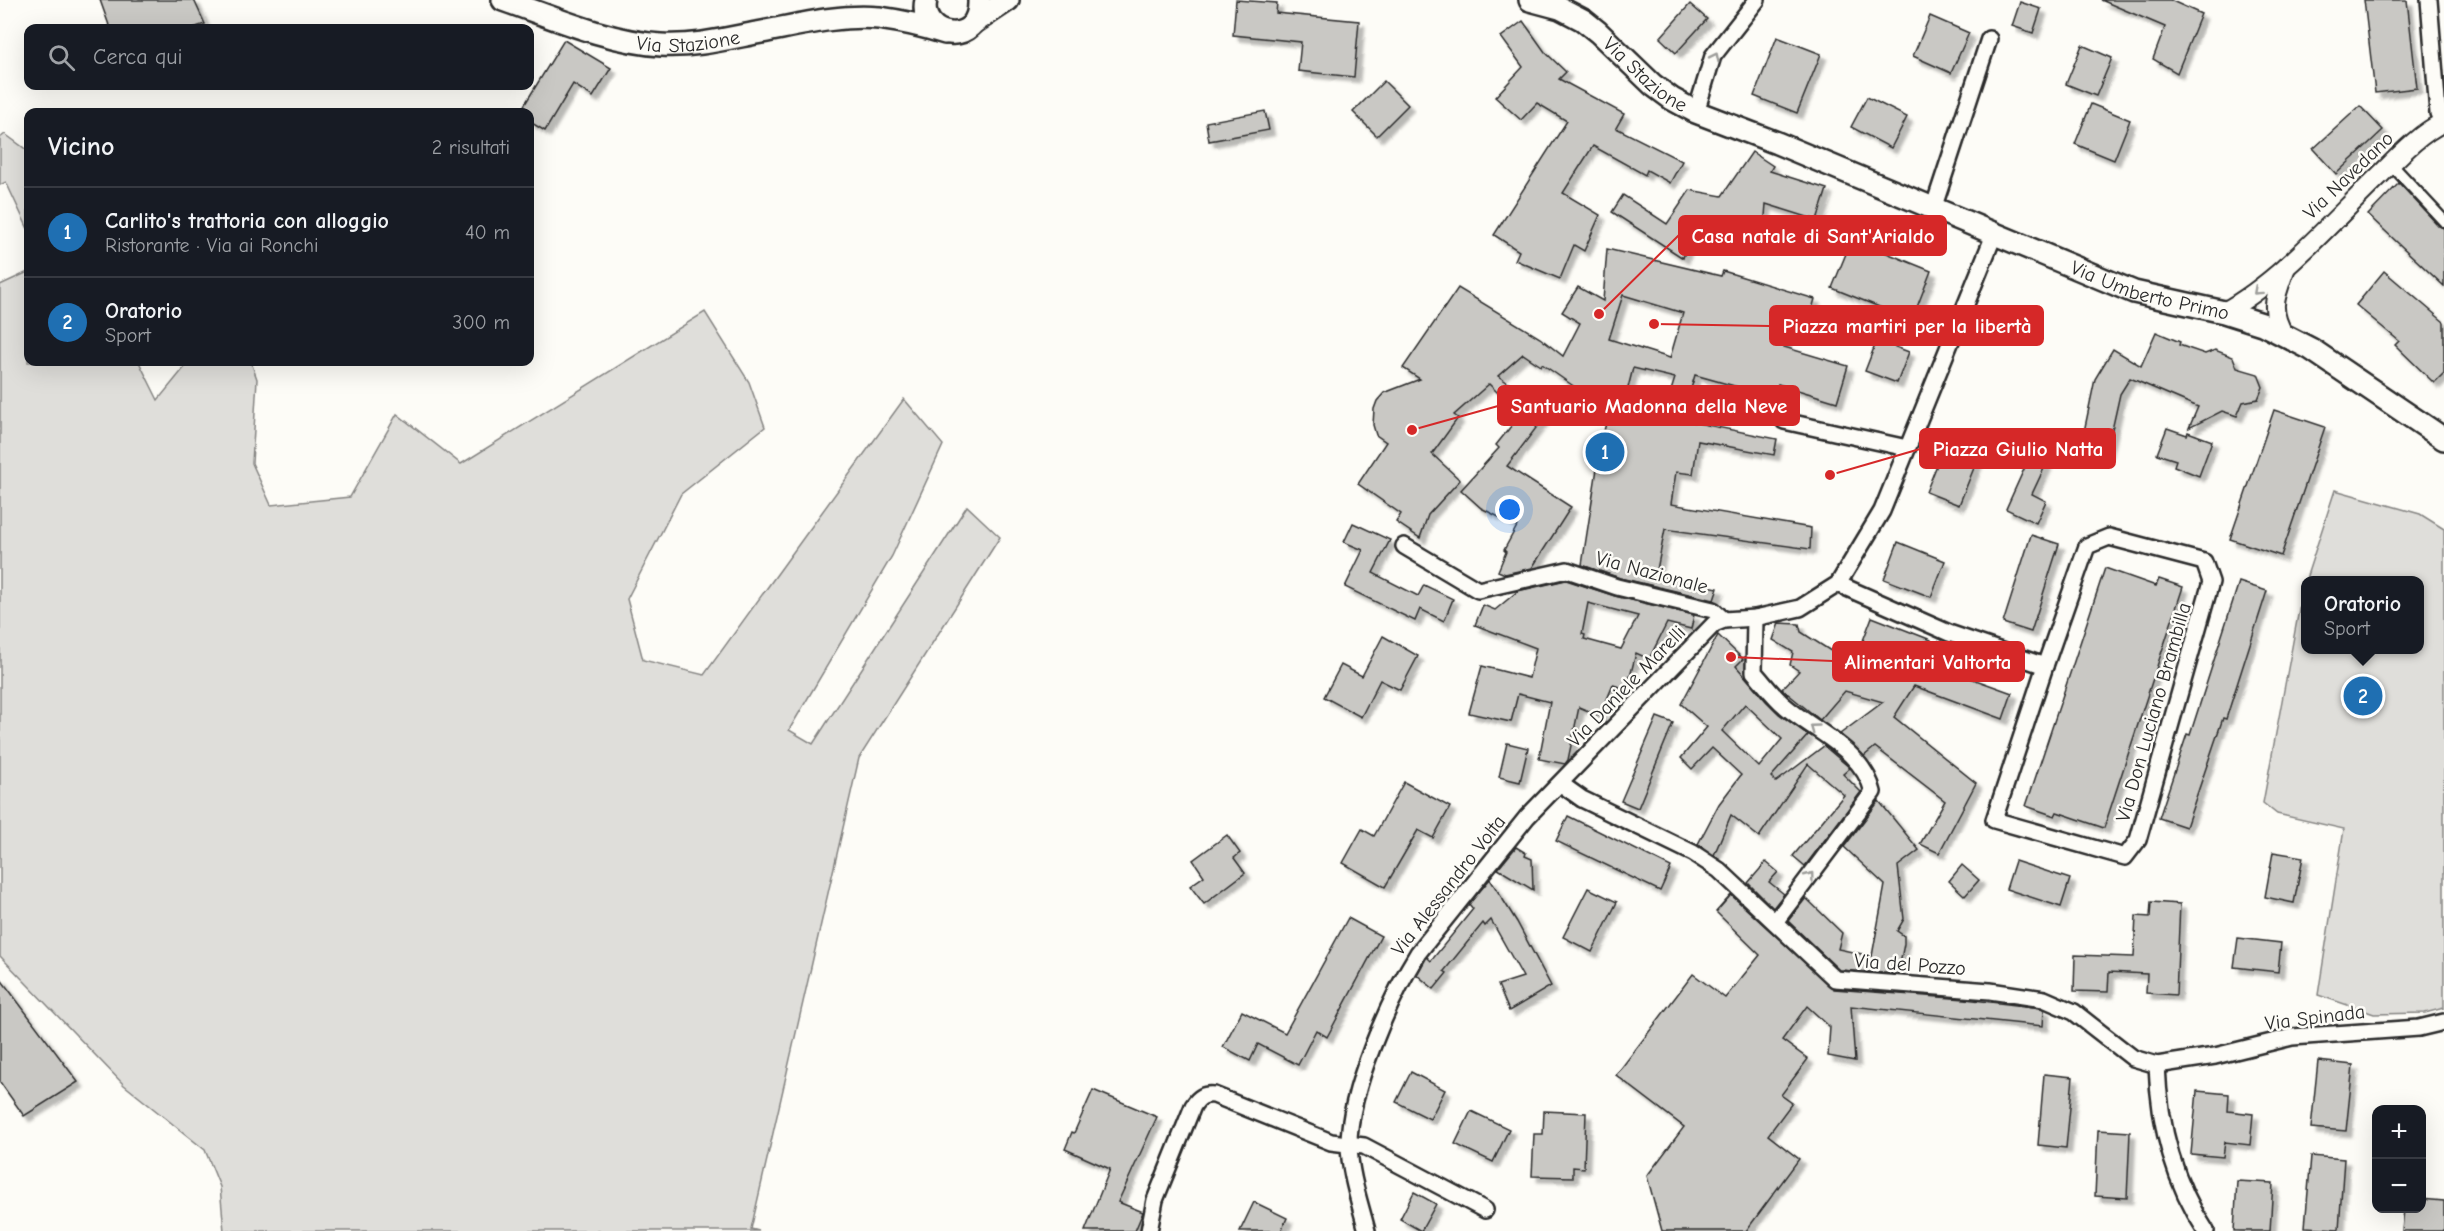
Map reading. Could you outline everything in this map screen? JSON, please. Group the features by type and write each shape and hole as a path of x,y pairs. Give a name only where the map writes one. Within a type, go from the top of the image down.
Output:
{"main road":[{"name":"Via Stazione","path":"503,0 629,41 661,45 721,40 814,23 876,18 910,8 924,0"},
{"path":"924,0 927,16 932,24 945,33 959,33 1008,0"},
{"path":"975,22 980,12 979,0"},
{"name":"Via Stazione","path":"1530,0 1560,8 1583,20 1653,85 1672,99 1696,112 1732,126"},
{"name":"Via Stazione","path":"876,18 922,26 945,33"},
{"name":"Via Umberto Primo","path":"1732,126 2134,292 2224,312 2262,324 2311,349 2444,439"}],"street":[{"path":"1696,112 1713,56 1757,0"},
{"path":"2429,0 2438,114 2443,122"},
{"path":"1933,209 1989,39"},
{"name":"Via Navedano","path":"2224,312 2249,299 2391,164 2443,122"},
{"path":"2391,164 2444,221"},
{"path":"1724,620 1755,618 1800,608 1838,584 1882,511 1994,235"},
{"name":"Via Navedano","path":"2284,335 2276,321 2274,301 2286,266"},
{"path":"1784,421 1907,448"},
{"name":"Via Don Luciano Brambilla","path":"2109,537 2204,562 2211,582 2138,840 2125,857 1994,819 2045,666 2087,546 2109,537"},
{"name":"Via Nazionale","path":"1404,546 1478,590 1567,570 1617,587 1713,610 1724,620"},
{"path":"1838,584 1949,633 2045,666"},
{"path":"1755,618 1754,672 1784,706 1847,752 1862,767 1871,781 1873,792 1774,922"},
{"name":"Via Daniele Marelli","path":"1561,784 1704,634 1714,624 1724,620"},
{"name":"Via del Pozzo","path":"1561,784 1582,799 1693,853 1719,870 1835,980 1990,991 2044,999 2074,1012 2133,1058 2157,1065"},
{"name":"Via Alessandro Volta","path":"1367,1231 1353,1176 1349,1146 1351,1124 1357,1095 1372,1050 1403,976 1418,953 1494,855 1527,817 1561,784"},
{"name":"Via Spinada","path":"2157,1065 2214,1056 2292,1036 2419,1028 2444,1022"},
{"path":"2157,1065 2161,1115 2170,1157 2182,1191 2206,1231"},
{"path":"1149,1231 1155,1200 1194,1106 1198,1099 1206,1095 1214,1095 1330,1142 1364,1146 1485,1210"}],"shaded area":[{"path":"5,134 24,148 24,220 6,182 0,185 0,138"},
{"path":"24,274 24,366 141,366 158,400 186,366 252,366 257,379 252,463 271,505 350,497 397,414 461,464 705,312 749,382 765,427 681,494 627,599 643,660 704,675 904,399 943,445 892,556 789,730 813,744 967,506 1000,537 859,758 751,1229 759,1231 224,1231 220,1187 205,1150 124,1085 0,956 0,285"},
{"path":"2335,490 2420,514 2444,529 2444,1008 2425,1013 2374,1014 2318,995 2344,829 2277,814 2263,803 2301,599 2301,654 2424,654 2424,576 2307,576"}],"building":[{"path":"100,0 194,0 205,24 109,24"},
{"path":"1236,0 1277,3 1276,13 1359,21 1354,77 1298,71 1301,42 1233,35"},
{"path":"2101,0 2170,0 2201,14 2177,73 2153,59 2165,27"},
{"path":"2364,0 2407,0 2417,88 2375,93"},
{"path":"2020,2 2041,9 2033,33 2012,26"},
{"path":"1690,4 1707,19 1676,53 1660,38"},
{"path":"1930,16 1969,33 1951,73 1913,56"},
{"path":"1523,21 1545,52 1566,72 1559,79 1624,114 1616,128 1682,161 1670,183 1647,170 1645,175 1593,146 1563,193 1600,215 1584,251 1574,245 1560,279 1515,260 1519,251 1494,235 1567,121 1537,103 1521,120 1495,97 1523,67 1501,37"},
{"path":"1777,37 1821,54 1797,113 1754,96"},
{"path":"564,40 611,68 593,97 573,84 545,131 534,124 534,108 522,108"},
{"path":"2082,45 2112,58 2096,96 2066,84"},
{"path":"1384,81 1408,105 1377,136 1353,112"},
{"path":"1867,97 1907,117 1891,148 1851,127"},
{"path":"2091,104 2130,120 2114,160 2075,144"},
{"path":"2360,106 2383,130 2336,174 2313,149"},
{"path":"1265,111 1269,130 1209,141 1206,122"},
{"path":"1752,152 1773,166 1770,171 1827,189 1817,220 1766,204 1763,241 1692,230 1683,258 1612,212 1623,195 1667,224 1690,190 1722,196"},
{"path":"2399,183 2439,226 2444,228 2444,286 2368,215"},
{"path":"1852,239 1931,271 1912,320 1832,288"},
{"path":"1607,249 1721,276 1723,271 1815,299 1809,319 1792,313 1784,347 1848,366 1837,402 1778,384 1774,397 1695,375 1682,420 1777,439 1774,455 1698,441 1693,474 1676,472 1671,504 1811,528 1810,549 1665,529 1656,575 1718,588 1714,600 1620,578 1582,565 1601,443 1609,411 1542,364 1541,366 1523,354 1498,376 1549,411 1507,466 1571,507 1532,568 1505,574 1498,571 1506,552 1504,550 1517,526 1481,508 1461,490 1499,448 1496,445 1520,415 1489,384 1454,415 1458,418 1432,454 1460,480 1428,515 1420,538 1396,522 1401,514 1358,484 1386,442 1376,435 1373,425 1377,401 1384,393 1420,379 1403,368 1458,288 1540,338 1563,356 1580,323 1562,312 1578,287 1603,301","holes":["1623,295 1683,313 1670,358 1609,339","1633,368 1675,378 1663,416 1623,408"]},
{"path":"2384,271 2444,322 2444,373 2434,383 2395,345 2399,341 2356,305"},
{"path":"2156,332 2180,342 2179,345 2205,354 2215,350 2233,357 2237,368 2258,374 2263,387 2258,399 2243,402 2237,416 2222,411 2189,428 2198,407 2130,378 2120,394 2106,457 2080,451 2095,379 2113,349 2141,366"},
{"path":"1877,340 1909,352 1897,383 1865,371"},
{"path":"2274,410 2325,427 2281,556 2230,539"},
{"path":"2167,428 2187,435 2188,432 2212,441 2199,476 2174,466 2176,460 2157,454"},
{"path":"1945,445 1978,458 1959,505 1926,492"},
{"path":"2030,456 2046,464 2032,494 2046,501 2036,523 2006,509"},
{"path":"1353,523 1390,540 1373,573 1418,596 1424,585 1453,599 1444,621 1420,609 1415,621 1345,587 1363,550 1344,542"},
{"path":"2031,535 2059,544 2031,632 2003,623"},
{"path":"1898,542 1945,561 1931,597 1884,579"},
{"path":"2105,568 2156,586 2159,579 2183,587 2104,828 2057,812 2055,816 2026,806"},
{"path":"1566,580 1615,596 1694,615 1691,629 1667,623 1649,659 1636,653 1627,689 1613,685 1600,716 1579,707 1568,760 1565,764 1539,759 1550,702 1518,694 1511,722 1469,713 1482,666 1529,678 1536,648 1475,625 1483,605 1495,610 1518,591","holes":["1588,603 1638,616 1621,649 1584,639 1585,635 1582,634"]},
{"path":"2239,582 2267,591 2226,719 2223,718 2186,827 2159,818 2187,734 2190,735"},
{"path":"1872,617 1931,640 1923,661 2012,693 2003,719 1914,686 1894,717 1976,783 1939,853 1920,844 1945,801 1875,747 1864,756 1840,734 1883,702 1845,691 1820,720 1782,689 1799,671 1790,665 1793,652 1773,640 1779,623 1799,624 1801,632 1834,653 1856,659"},
{"path":"1718,635 1743,659 1736,666 1766,701 1779,714 1808,735 1771,777 1776,782 1824,746 1850,768 1843,774 1861,792 1805,866 1793,856 1844,795 1808,764 1759,837 1731,815 1714,855 1698,844 1719,804 1741,775 1712,748 1692,769 1681,758 1707,727 1681,704","holes":["1745,704 1782,739 1759,767 1722,731"]},
{"path":"1383,636 1418,656 1400,690 1380,680 1361,717 1324,697 1341,665 1362,676"},
{"path":"1657,717 1673,723 1638,808 1621,801"},
{"path":"1507,743 1528,748 1520,782 1499,777"},
{"path":"1404,782 1450,807 1433,838 1418,830 1385,887 1343,863 1362,829 1374,836"},
{"path":"1879,801 1919,850 1898,866 1904,919 1897,931 1904,936 1904,944 1898,974 1839,970 1788,921 1806,898 1842,933 1838,949 1872,956 1885,885 1844,847"},
{"path":"1568,816 1671,867 1660,891 1556,841"},
{"path":"1227,835 1240,853 1234,858 1245,873 1204,904 1190,886 1204,876 1193,860"},
{"path":"1516,847 1532,859 1533,890 1498,869"},
{"path":"2273,852 2303,857 2294,903 2265,897"},
{"path":"2015,861 2070,879 2061,907 2006,889"},
{"path":"1766,862 1778,872 1769,882 1784,894 1773,908 1748,883"},
{"path":"1962,865 1979,880 1965,896 1949,881"},
{"path":"1490,879 1517,922 1551,986 1509,1011 1498,985 1523,977 1491,920 1485,926 1483,923 1444,971 1447,973 1434,989 1417,975 1427,957 1431,961 1473,909 1469,904"},
{"path":"1588,888 1617,902 1592,952 1563,937"},
{"path":"1731,895 1834,989 1965,999 2041,1008 2044,1010 2043,1026 1851,1006 1855,1061 1828,1056 1830,1027 1807,1006 1782,1040 1808,1059 1781,1095 1792,1103 1768,1135 1799,1159 1746,1231 1662,1231 1647,1176 1684,1127 1616,1075 1693,974 1725,998 1760,955 1716,912"},
{"path":"2151,902 2180,904 2176,995 2146,993 2147,974 2109,972 2108,992 2074,991 2075,955 2134,957 2136,916 2150,917"},
{"path":"1348,918 1381,936 1327,1037 1316,1030 1298,1065 1258,1044 1250,1061 1223,1047 1242,1011 1285,1033"},
{"path":"2238,938 2281,943 2278,972 2234,967"},
{"path":"0,978 78,1082 24,1116 0,1082"},
{"path":"2318,1061 2353,1065 2346,1131 2311,1128"},
{"path":"1411,1072 1445,1090 1430,1119 1396,1102"},
{"path":"2044,1074 2073,1077 2066,1148 2038,1145"},
{"path":"1093,1090 1157,1117 1118,1202 1143,1212 1135,1231 1085,1231 1110,1169 1065,1149"},
{"path":"2197,1091 2229,1094 2228,1111 2253,1114 2250,1145 2225,1142 2223,1157 2191,1154"},
{"path":"1471,1111 1509,1129 1493,1162 1455,1144"},
{"path":"1544,1111 1586,1113 1584,1168 1573,1167 1573,1177 1532,1176 1534,1134 1543,1134"},
{"path":"2098,1130 2130,1132 2127,1198 2095,1196"},
{"path":"2311,1156 2344,1159 2339,1229 2305,1227"},
{"path":"2237,1181 2273,1183 2270,1231 2234,1231"},
{"path":"1414,1192 1436,1204 1421,1231 1400,1219"},
{"path":"2426,1199 2444,1201 2444,1231 2402,1231 2404,1213 2426,1213"},
{"path":"1254,1202 1287,1218 1281,1231 1240,1231"}],"place":[{"name":"Casa natale di Sant'Arialdo","path":"1599,314"},
{"name":"Piazza martiri per la libertà","path":"1654,324"},
{"name":"Santuario Madonna della Neve","path":"1412,430"},
{"name":"Carlito's trattoria con alloggio","path":"1605,452"},
{"name":"Piazza Giulio Natta","path":"1830,475"},
{"name":"Alimentari Valtorta","path":"1731,657"},
{"name":"Oratorio","path":"2363,696"}]}
